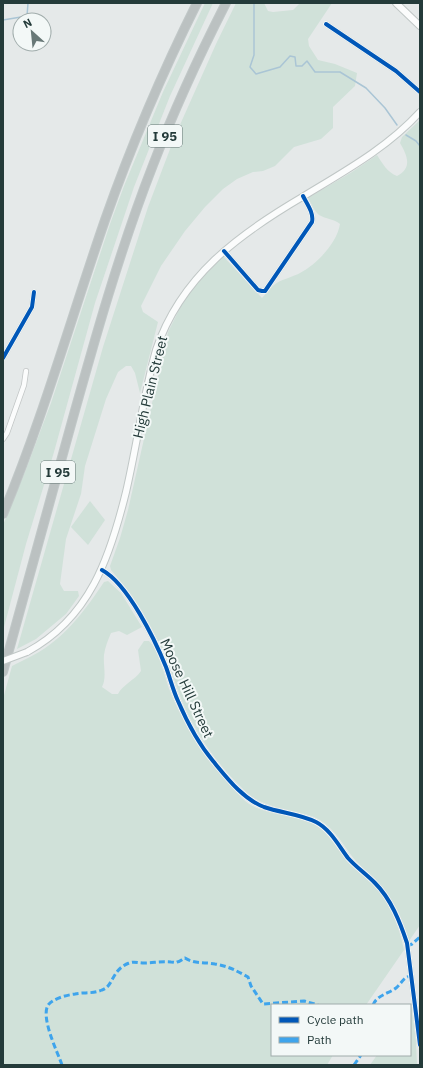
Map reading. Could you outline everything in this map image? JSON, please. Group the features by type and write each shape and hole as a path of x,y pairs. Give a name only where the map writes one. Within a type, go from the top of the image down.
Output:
{"highway":[{"name":"I 95","path":"3,514 41,415 95,248 122,174 157,87 197,3"},
{"name":"I 95","path":"3,672 90,357 120,256 172,118 226,3"}],"main road":[{"path":"396,3 420,26"},
{"name":"High Plain Street","path":"3,661 28,652 52,636 73,616 90,592 102,570 119,520 154,360 160,340 180,299 201,274 224,251 261,222 371,154 396,135 420,112"}],"street":[{"path":"326,24 396,71 420,92"},
{"path":"224,251 258,290 265,291 312,222 313,218 311,212 303,196"},
{"path":"3,358 32,307 34,292"},
{"path":"3,440 7,433 24,385 26,371"},
{"name":"Moose Hill Street","path":"102,570 119,585 140,616 163,661 188,722 201,744 224,774 253,802 264,807 310,819 321,824 349,859 373,881 387,899 397,918 407,944 420,1045"}],"shaded area":[{"path":"205,3 213,3 170,96 134,187 95,303 54,452 26,544 3,631 3,525 51,403 124,186 163,92"},
{"path":"236,3 264,3 268,11 273,12 293,10 300,3 332,3 308,39 309,46 318,60 335,64 357,73 355,86 333,107 333,128 321,139 294,147 275,166 263,171 253,172 237,179 223,189 205,207 185,231 161,266 141,306 143,312 158,322 140,393 135,373 131,366 126,366 118,372 106,399 85,466 81,494 66,539 60,584 64,591 78,591 79,596 66,614 36,639 17,649 103,347 148,207 175,136"},
{"path":"420,120 420,925 409,941 404,925 393,901 383,887 354,859 331,828 314,817 268,805 251,796 235,781 219,762 204,742 192,721 183,703 160,644 149,623 130,593 111,570 110,566 128,510 168,332 181,306 194,287 223,256 262,298 276,283 297,274 313,264 331,245 340,224 319,215 308,198 352,172 377,155 391,173 397,176 402,173 407,165 407,161 405,152 400,143 402,137"},
{"path":"90,501 105,520 88,545 71,527"},
{"path":"108,581 121,593 142,627 127,635 119,631 111,633 104,652 105,675 102,687 112,694 118,694 122,688 141,671 138,650 144,641 149,641 153,645 159,657 171,694 193,738 233,789 249,804 257,808 295,817 317,826 348,861 377,887 388,904 396,922 404,950 367,1004 271,1004 271,1056 332,1056 327,1065 3,1065 3,699 12,666 39,652 67,630 83,612 104,582"},
{"path":"411,1004 416,1041 417,1065 370,1065 376,1056 411,1056"}],"waterway":[{"path":"3,20 27,16 28,3"},
{"path":"254,3 254,55 250,67 256,74 280,67 290,56 295,57 296,66 302,66 307,61 315,72 340,72 366,88 385,108 397,125"},
{"path":"406,135 416,141 420,146"}],"marked path":[{"path":"407,946 412,944 420,937"},
{"path":"62,1065 50,1034 46,1016 49,1004 54,1000 65,996 78,993 95,992 106,988 119,970 131,962 179,962 185,958 196,962 220,965 248,977 251,986 263,1004 304,1001 314,1004"},
{"path":"374,1004 377,999 396,988 404,979 411,976"},
{"path":"354,1065 360,1056"}],"cycle path":[{"path":"326,24 396,71 420,92"},
{"path":"224,251 258,290 265,291 312,222 311,212 303,196"},
{"path":"3,358 32,307 34,292"},
{"path":"102,570 112,577 121,587 140,614 166,667 181,709 202,747 224,774 242,793 256,803 270,809 304,817 321,825 334,838 348,858 375,883 386,896 398,919 407,943 420,1045"}]}
